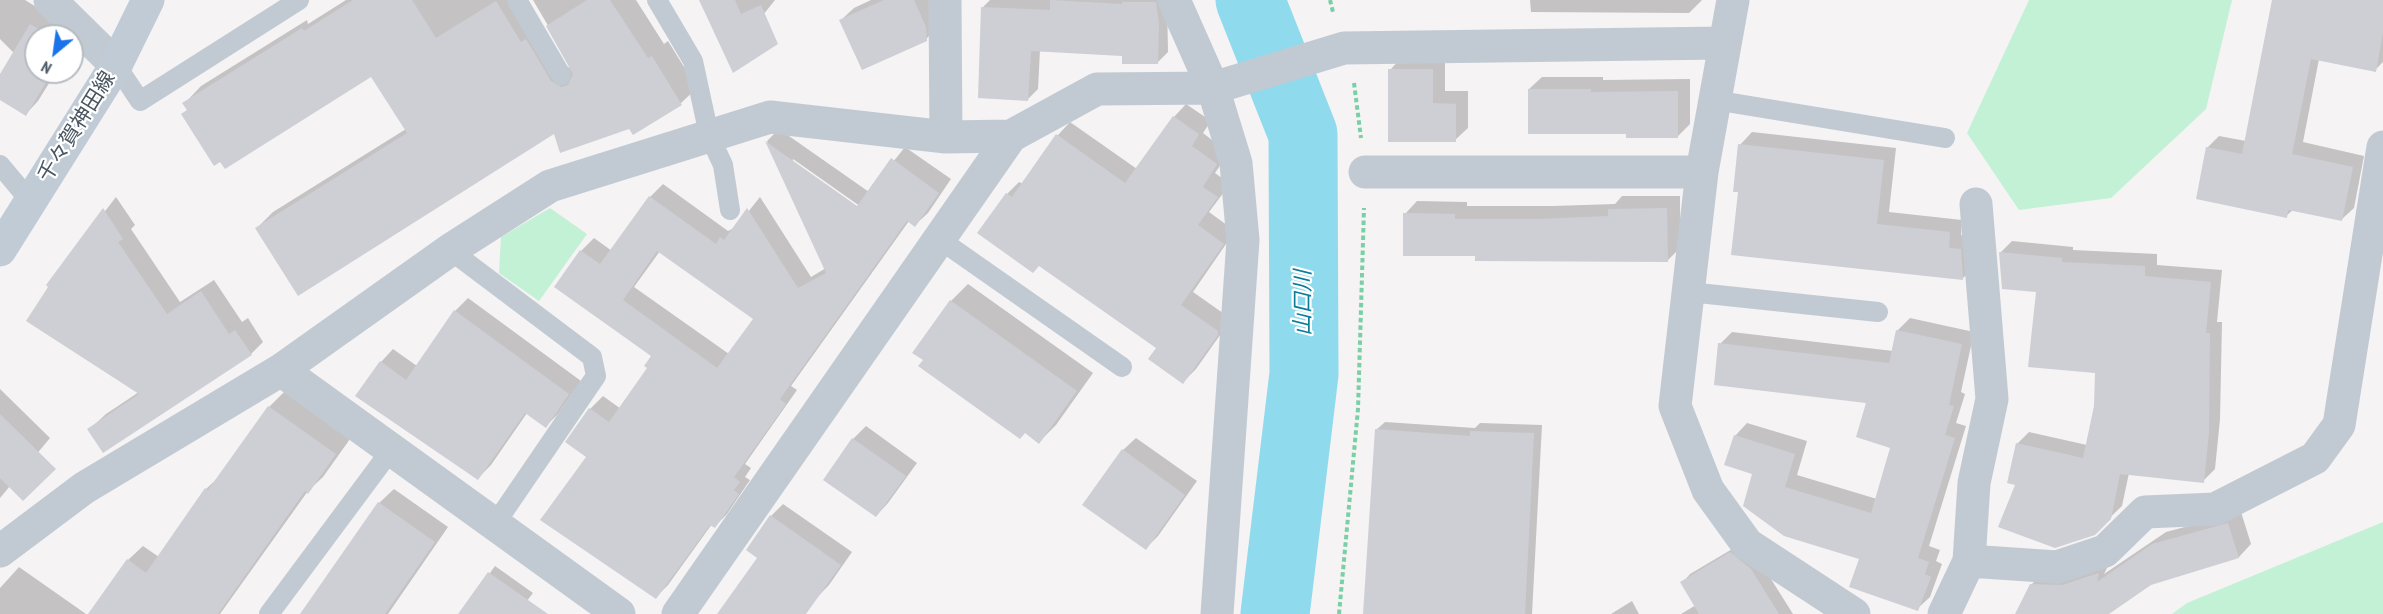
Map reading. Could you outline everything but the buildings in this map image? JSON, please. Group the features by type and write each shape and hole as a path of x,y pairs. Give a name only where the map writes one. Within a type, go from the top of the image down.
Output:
{"main road":[{"name":"千々賀神田線","path":"0,250 116,65 148,0"}],"street":[{"path":"50,0 116,65"},
{"path":"945,0 946,137"},
{"path":"1174,0 1213,88 1236,163 1243,240 1217,614"},
{"path":"1733,0 1702,172 1675,406 1708,490 1747,544 1854,614"},
{"path":"678,614 1011,136 1097,89 1213,88 1344,48 1724,43"},
{"path":"0,550 84,488 281,370 450,250 550,186 770,117 946,137 1011,136"},
{"path":"1969,561 2057,567 2105,551 2145,512 2215,509 2315,458 2339,425 2382,161"},
{"path":"1365,172 1702,172"},
{"path":"1944,614 1969,561 1974,483 1992,399 1976,204"},
{"path":"281,370 620,614"}],"lane":[{"path":"116,65 140,101 299,0"},
{"path":"517,0 561,75"},
{"path":"657,0 693,61 709,135 723,165 730,210"},
{"path":"1714,100 1945,138"},
{"path":"0,165 31,202"},
{"path":"939,239 1122,368"},
{"path":"450,250 592,357 596,376 495,524"},
{"path":"1689,292 1878,312"},
{"path":"269,614 391,450"}],"path":[{"path":"1330,0 1356,88 1365,172 1358,409 1339,614"}],"green space":[{"path":"2029,0 2232,0 2206,109 2111,198 2019,210 1967,133"},
{"path":"550,208 587,234 539,301 499,273 501,237"},
{"path":"2383,522 2383,614 2172,614 2187,603"}],"waterway":[{"name":"山口川","path":"1250,0 1303,134 1304,374 1275,614"}]}
